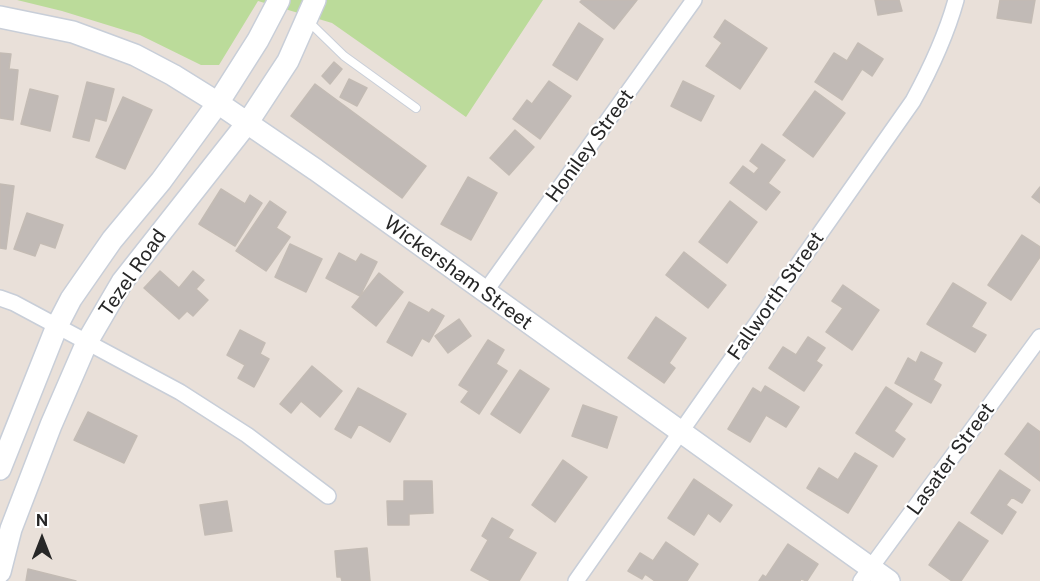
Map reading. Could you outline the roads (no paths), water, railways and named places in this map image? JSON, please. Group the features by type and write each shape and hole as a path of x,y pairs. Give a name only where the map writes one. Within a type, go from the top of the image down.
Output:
{"main road":[{"name":"Tezel Road","path":"0,469 57,326 71,299 112,240 161,181 218,103 258,40 279,0"},
{"name":"Tezel Road","path":"0,572 15,519 51,425 87,342 122,282 248,122 288,61 315,0"},
{"name":"Wickersham Street","path":"0,17 73,32 135,55 173,75 248,122 680,433 866,574 889,581"}],"street":[{"name":"Honiley Street","path":"485,292 694,0"},
{"name":"Fallworth Street","path":"576,581 914,101 933,64 949,25 956,0"},
{"path":"0,298 180,392 247,435 328,496"},
{"name":"Lasater Street","path":"866,574 1040,337"}],"lane":[{"path":"307,20 344,56 416,108"}]}
